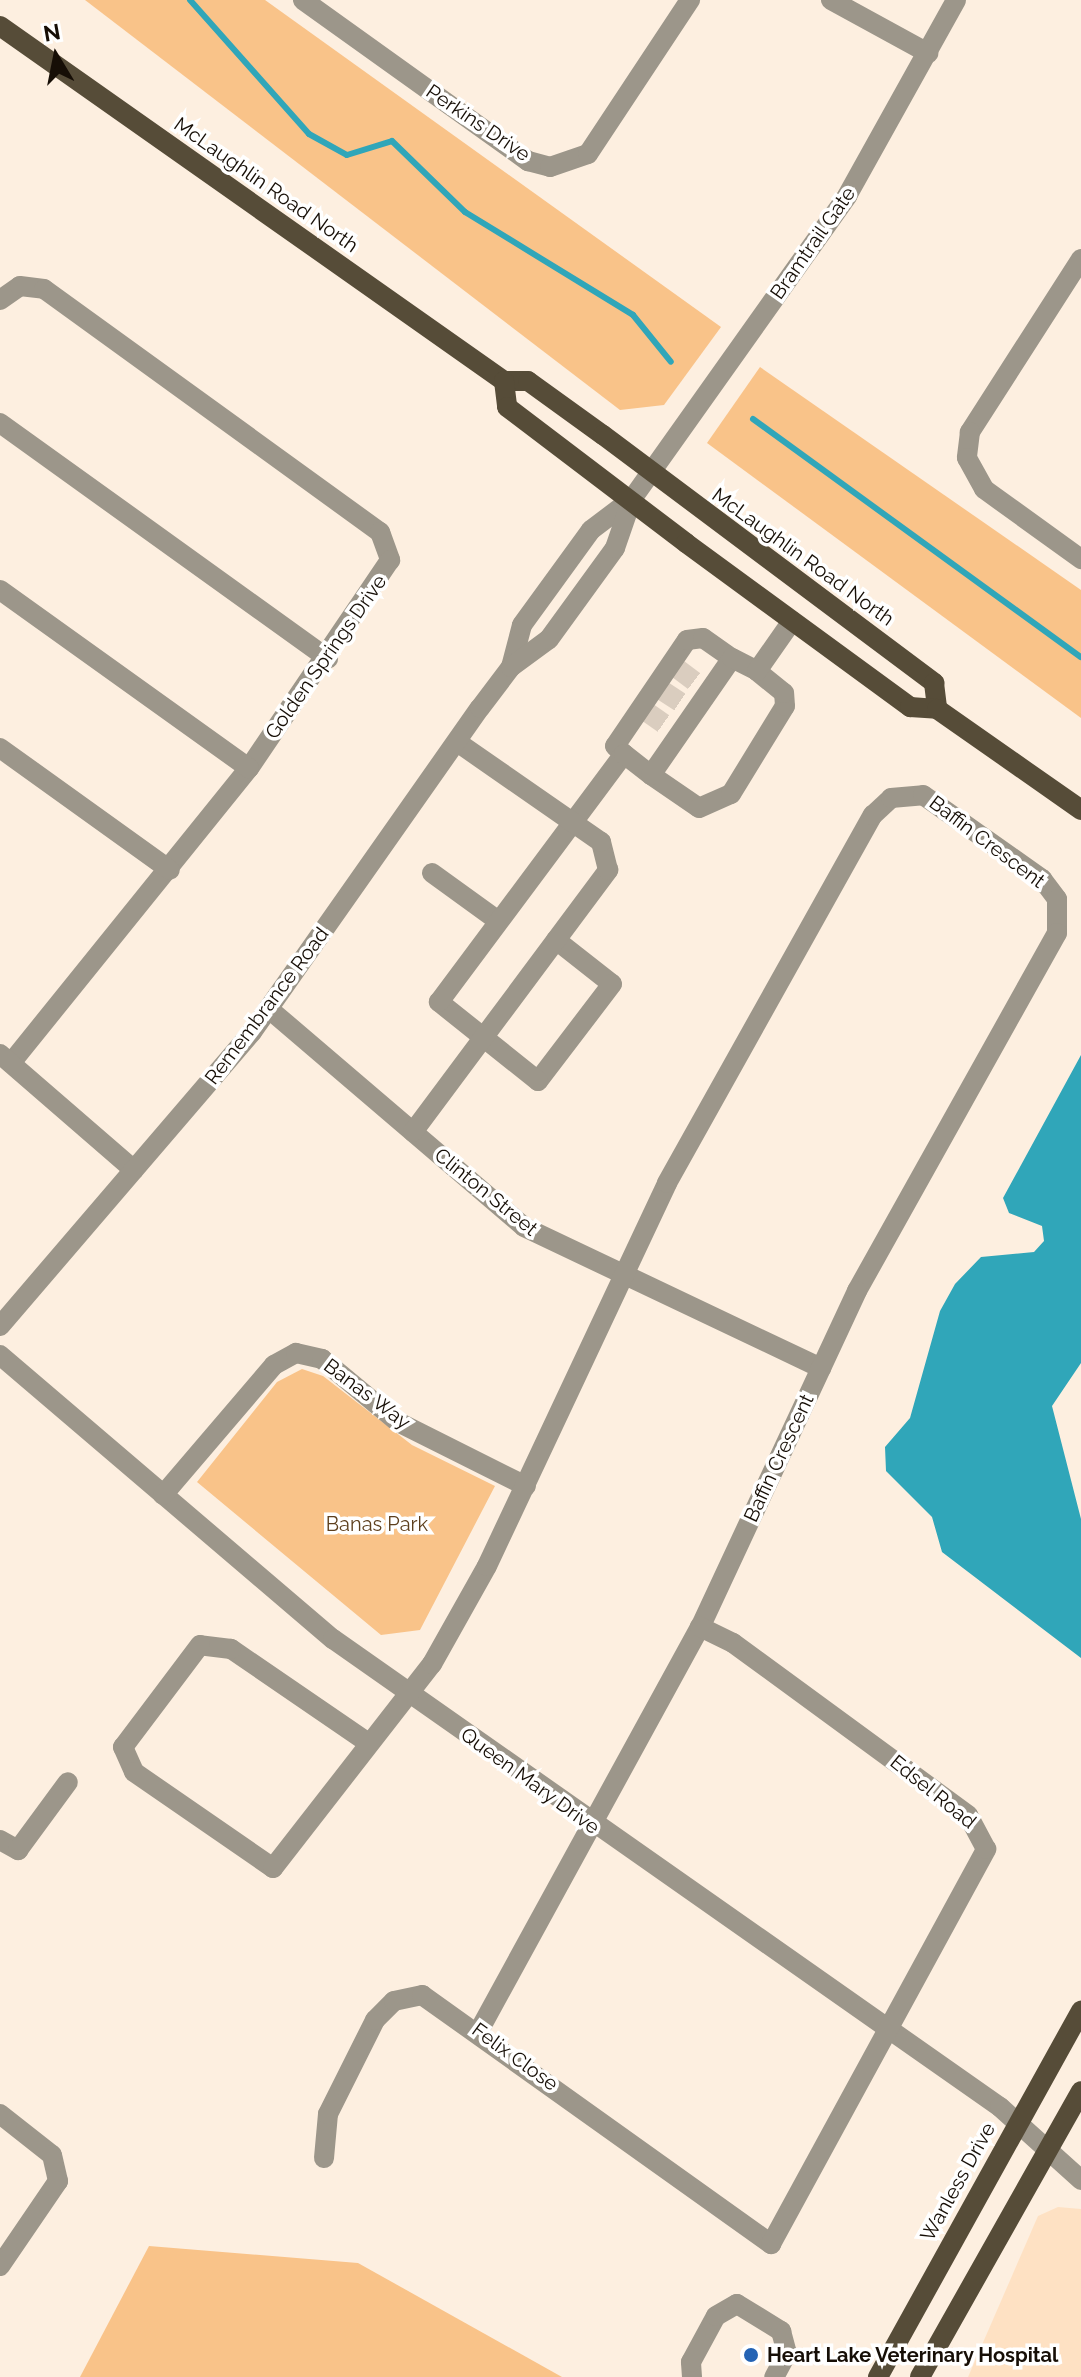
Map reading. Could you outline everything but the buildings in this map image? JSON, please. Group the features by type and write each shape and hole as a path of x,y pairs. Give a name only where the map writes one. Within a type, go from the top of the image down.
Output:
{"main road":[{"name":"McLaughlin Road North","path":"0,26 504,381 528,381 934,683 937,709"},
{"path":"504,381 507,407 792,621 910,707 937,709 1081,810"},
{"name":"Wanless Drive","path":"878,2377 1081,2011"},
{"path":"920,2377 1081,2091"}],"street":[{"name":"Perkins Drive","path":"303,0 528,161 550,167 588,154 690,0"},
{"path":"831,0 928,53"},
{"name":"Bramtrail Gate","path":"632,499 847,196 956,0"},
{"path":"1081,259 970,432 967,458 984,489 1081,559"},
{"name":"Golden Springs Drive","path":"0,300 20,286 44,289 380,532 388,545 386,575 249,768 170,870 6,1059"},
{"path":"0,423 328,659"},
{"name":"Remembrance Road","path":"0,1326 269,1009 511,667 531,613 591,530 632,499"},
{"name":"Remembrance Road","path":"511,667 549,639 615,548 632,499"},
{"path":"0,590 249,768"},
{"path":"757,671 792,621"},
{"path":"647,712 659,689 687,640 703,638 757,671 784,693 785,706 731,794 699,808 615,746 659,689 678,669"},
{"path":"667,726 689,708 732,658"},
{"path":"651,775 689,708 698,684"},
{"path":"413,1132 608,870 601,842 457,742"},
{"path":"0,748 170,870"},
{"path":"556,940 612,984 538,1081 439,1002 570,821 624,754"},
{"name":"Baffin Crescent","path":"367,1742 231,1649 200,1645 123,1747 134,1772 273,1868 440,1650 526,1486 623,1276 873,815 891,798 923,795 1042,879 1057,899 1059,922 821,1368 700,1627 479,2030"},
{"path":"432,873 497,920"},
{"name":"Clinton Street","path":"269,1009 524,1227 821,1368"},
{"path":"6,1059 134,1170"},
{"name":"Banas Way","path":"163,1495 274,1365 296,1353 322,1359 398,1422 526,1486"},
{"name":"Queen Mary Drive","path":"0,1355 163,1495 408,1693 590,1824 892,2031 1018,2124 1081,2180"},
{"name":"Edsel Road","path":"700,1627 733,1643 981,1829 981,1867 892,2031"},
{"path":"0,1840 18,1850 68,1782"},
{"name":"Felix Close","path":"324,2158 328,2114 375,2020 394,2001 422,1995 479,2030 771,2244 892,2031"},
{"path":"0,2114 58,2166 52,2194 0,2266"},
{"path":"692,2377 691,2362 716,2316 737,2304 769,2317 781,2331 787,2353 774,2377"}],"shaded area":[{"path":"1058,2207 1081,2209 1081,2377 968,2377 1038,2216"}],"green space":[{"path":"85,0 265,0 721,327 664,405 620,410"},
{"path":"760,367 1081,590 1081,718 707,443"},
{"name":"Banas Park","path":"302,1369 323,1376 412,1445 495,1486 420,1630 381,1635 197,1482 277,1382"},
{"path":"149,2246 358,2263 562,2377 80,2377"}],"water":[{"path":"1081,1055 1081,1363 1052,1406 1081,1519 1081,1658 942,1552 932,1517 886,1471 885,1447 910,1418 940,1311 955,1284 981,1257 1034,1252 1044,1241 1042,1226 1009,1213 1003,1198"}],"waterway":[{"path":"190,0 309,134 347,155 392,141 465,212 633,315 671,362"},
{"path":"753,419 1081,657"}],"tunnel":[{"path":"678,669 698,684"},
{"path":"663,691 683,704"},
{"path":"647,712 667,726"}],"place":[{"name":"Heart Lake Veterinary Hospital","path":"751,2355"}]}
